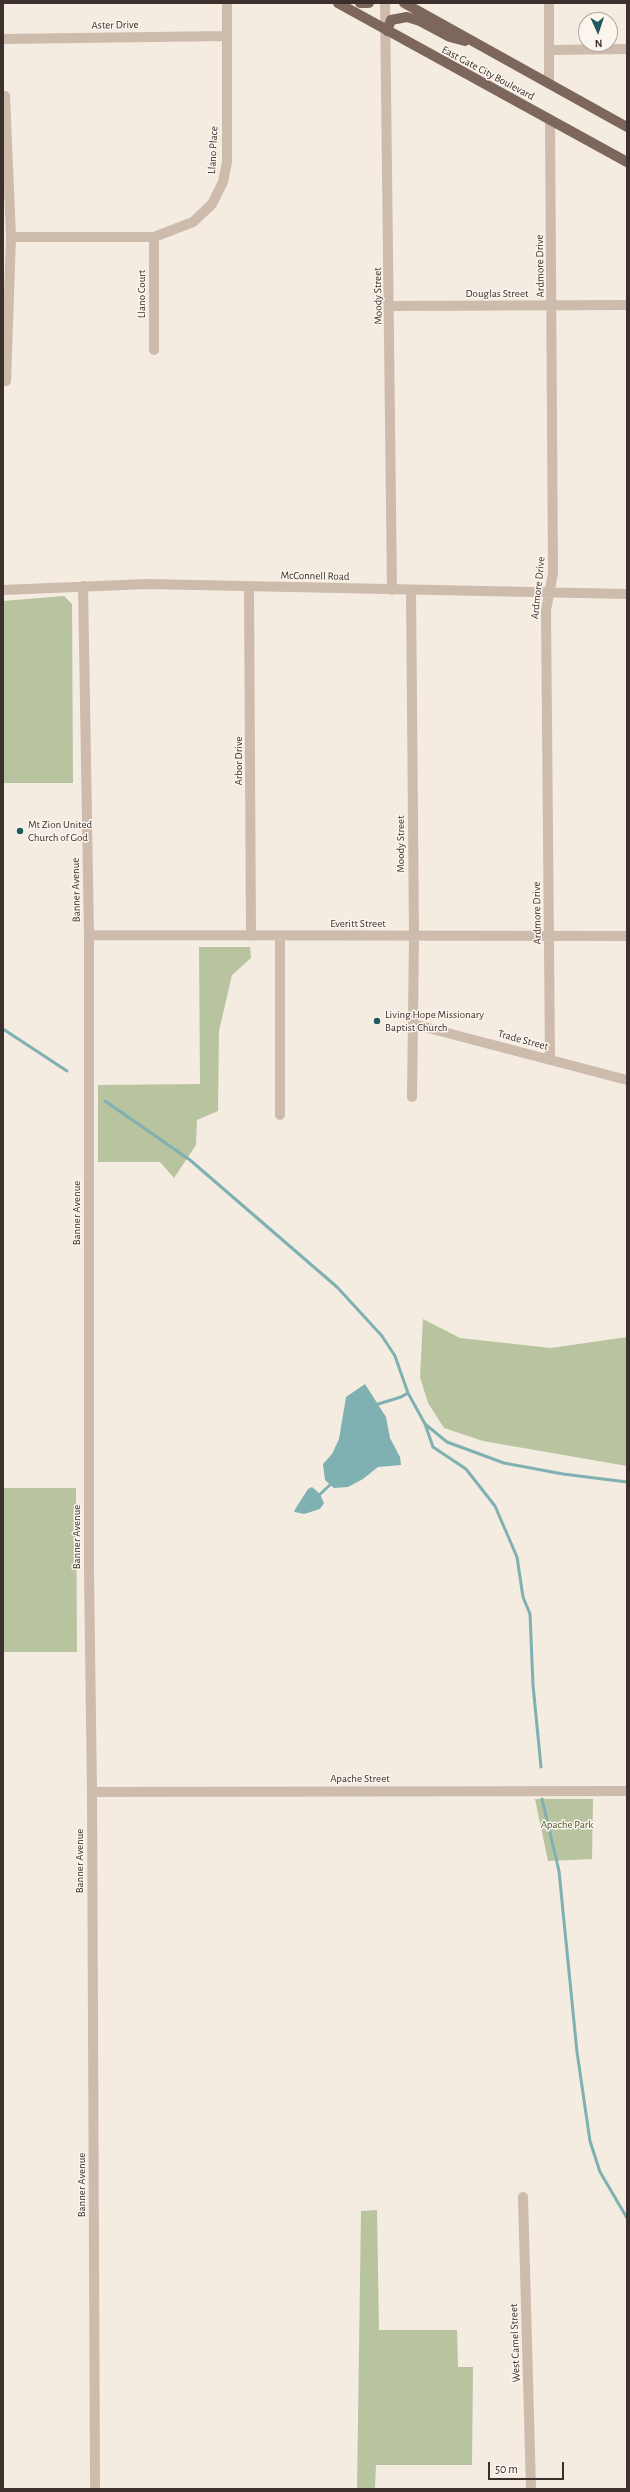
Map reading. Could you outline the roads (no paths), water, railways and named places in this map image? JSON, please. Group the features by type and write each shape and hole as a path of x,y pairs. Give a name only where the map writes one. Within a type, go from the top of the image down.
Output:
{"main road":[{"name":"East Gate City Boulevard","path":"338,3 627,162"},
{"path":"360,3 369,3"},
{"name":"East Gate City Boulevard","path":"404,3 627,127"},
{"path":"387,31 391,20 407,17 420,21 450,37 477,44"}],"street":[{"name":"Llano Place","path":"11,237 154,237 194,222 212,204 223,182 227,162 227,3"},
{"name":"Moody Street","path":"385,3 387,31 392,590"},
{"path":"549,3 549,84"},
{"name":"Aster Drive","path":"3,39 227,36"},
{"path":"550,50 627,49"},
{"path":"5,96 11,237 6,382"},
{"name":"Ardmore Drive","path":"550,120 553,306 553,573 546,610 550,1059"},
{"name":"Llano Court","path":"154,237 154,350"},
{"name":"Douglas Street","path":"390,306 627,305"},
{"name":"McConnell Road","path":"3,590 83,586 249,587 627,594"},
{"name":"Banner Avenue","path":"83,586 89,936 89,1572 92,1792 95,2489"},
{"name":"Arbor Drive","path":"249,587 251,936"},
{"name":"Moody Street","path":"411,590 414,937 412,1097"},
{"name":"Everitt Street","path":"89,936 627,936"},
{"path":"280,936 280,1115"},
{"name":"Trade Street","path":"413,1024 627,1080"},
{"name":"Apache Street","path":"92,1792 627,1791"},
{"name":"West Camel Street","path":"523,2197 531,2489"}],"water":[{"path":"365,1384 386,1417 390,1438 400,1457 401,1465 378,1467 363,1479 348,1487 334,1488 325,1480 323,1464 332,1454 339,1439 346,1397"},
{"path":"312,1487 320,1494 324,1503 320,1509 304,1514 295,1512 294,1511 308,1489"}],"waterway":[{"path":"3,1029 67,1071"},
{"path":"105,1101 190,1160 337,1287 382,1336 395,1356 408,1393 425,1424 433,1447 466,1469 495,1506 517,1557 523,1597 530,1614 533,1685 541,1767"},
{"path":"375,1405 401,1397 408,1393"},
{"path":"425,1424 447,1442 504,1463 563,1474 627,1482"},
{"path":"317,1497 332,1483"},
{"path":"542,1799 559,1871 577,2052 590,2141 600,2172 627,2218"}],"place":[{"name":"Mt Zion United Church of God","path":"20,831"},
{"name":"Living Hope Missionary Baptist Church","path":"377,1021"}],"park label":[{"name":"Apache Park","path":"567,1825"}]}
